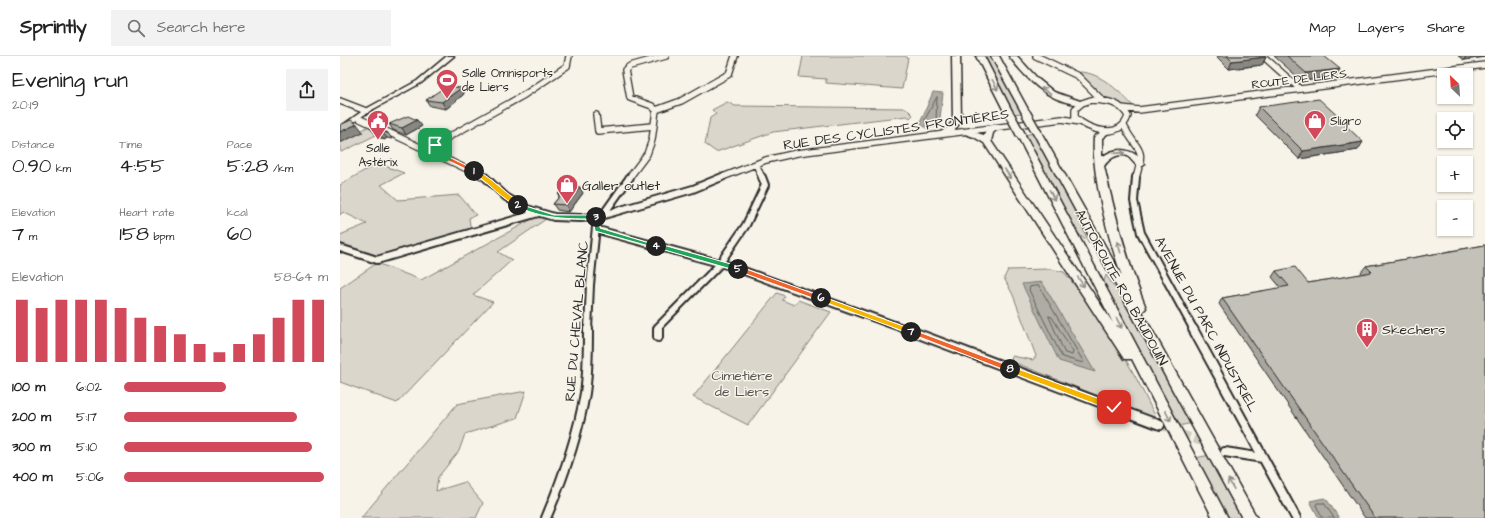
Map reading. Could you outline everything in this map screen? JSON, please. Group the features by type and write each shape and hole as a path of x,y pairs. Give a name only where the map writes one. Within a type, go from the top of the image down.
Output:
{"highway":[{"path":"942,134 951,129 957,120 956,56"},
{"name":"AUTOROUTE ROI BAUDOUIN","path":"980,56 1221,518"},
{"name":"AUTOROUTE ROI BAUDOUIN","path":"995,56 1250,518"},
{"path":"1013,56 1038,86 1052,95 1065,101 1085,102"},
{"path":"957,120 963,127 974,130"},
{"path":"987,141 988,134 994,128"},
{"path":"1109,131 1100,134 1097,138 1099,168 1124,267 1141,310 1143,324"},
{"path":"963,132 977,135 987,141 1133,362 1150,382"},
{"path":"1099,168 1106,157 1118,153 1132,155 1140,164"}],"main road":[{"path":"340,130 366,111 419,82 451,56"}],"street":[{"path":"428,149 530,91 567,66 569,56"},
{"path":"656,110 652,106 630,98 625,70 630,66 666,56"},
{"path":"656,110 681,101 724,78 729,74 734,56"},
{"path":"1036,56 1068,71 1084,81 1103,101"},
{"path":"1263,56 1300,89"},
{"name":"ROUTE DE LIERS","path":"1103,101 1122,108 1140,110 1485,65"},
{"path":"1085,102 1093,92"},
{"path":"340,101 366,111"},
{"path":"1085,102 1103,101"},
{"name":"RUE DES CYCLISTES FRONTIÈRES","path":"1062,119 1074,112 1076,107 1085,102"},
{"path":"1109,131 1124,126 1128,118 1122,108"},
{"path":"600,216 647,154 652,140 652,126 656,110"},
{"name":"ROUTE DE LIERS","path":"1128,118 1140,110"},
{"path":"1074,112 1075,117 1080,122"},
{"path":"596,115 598,132 652,126"},
{"path":"358,118 428,149 483,176 506,197 527,209 538,213"},
{"name":"RUE DES CYCLISTES FRONTIÈRES","path":"538,213 560,217 600,216 693,189 756,164 797,153 1062,119 1080,122 1092,128 1109,131"},
{"name":"AVENUE DU PARC INDUSTRIEL","path":"1124,126 1141,153 1140,164 1135,182 1134,215 1141,233 1296,518"},
{"path":"1109,131 1130,137"},
{"path":"658,337 658,327 720,263 746,225 765,185 756,164"},
{"path":"340,248 377,260 538,213"},
{"name":"RUE DU CHEVAL BLANC","path":"546,518 561,482 576,438 585,392 588,344 588,294 600,216"},
{"path":"598,230 720,263 849,308 1160,425"},
{"path":"1225,452 1263,458"}],"green space":[{"path":"803,56 905,56 908,58 902,89 826,83 826,79 799,77"},
{"path":"983,56 991,56 1022,113 1013,114"},
{"path":"1079,72 1087,73 1103,79 1117,90 1135,108 1126,108 1101,98"},
{"path":"727,102 735,106 906,108 913,115 910,118 907,116 773,132 716,152 705,144 710,118 716,114 712,110"},
{"path":"369,126 382,132 342,152 340,151 340,143"},
{"path":"1034,133 1077,212 1089,244 1073,228 1024,135"},
{"path":"377,163 404,173 381,185 398,200 459,195 476,215 469,218 471,232 378,257 340,244 340,235 367,224 343,212 340,215 340,185"},
{"path":"536,217 546,219 498,252 512,260 473,295 493,302 397,403 340,382 340,288 377,263 421,280"},
{"path":"1050,269 1064,272 1093,309 1127,362 1158,420 1011,361 1012,356 1033,360 1036,356 1013,295 1004,278 1008,270"},
{"path":"1106,275 1125,302 1193,423 1178,426 1103,284"},
{"name":"Cimetière de Liers","path":"777,293 785,296 782,300 794,305 798,300 831,312 748,425 693,397"},
{"path":"526,391 517,418 465,434 459,451 438,477 436,491 465,482 483,503 476,518 361,518 457,404"},
{"path":"1210,455 1244,518 1226,518 1195,458"}],"water":[{"path":"933,92 943,93 939,126 926,128 920,123"},
{"path":"1042,282 1095,372 1059,361 1022,284"},
{"path":"1324,498 1339,518 1319,518 1310,501"}],"building":[{"path":"1227,56 1265,56 1266,57 1232,61"},
{"path":"1287,56 1324,56 1340,69 1306,73"},
{"path":"446,86 461,88 442,102 426,100"},
{"name":"Sligro","path":"1319,99 1363,142 1303,151 1259,107"},
{"path":"408,116 417,120 402,128 389,124"},
{"path":"351,120 357,124 340,132 340,125"},
{"path":"375,127 388,133 379,133 371,129"},
{"path":"566,185 580,187 566,205 553,204 561,195 558,194"},
{"name":"Skechers","path":"1485,245 1485,518 1375,518 1222,298 1289,286 1276,271 1295,267 1308,283 1372,272 1366,266"}],"tunnel":[{"path":"1160,425 1225,452"}],"place":[{"name":"Salle Omnisports de Liers","path":"447,100"},
{"name":"Salle Astérix","path":"378,140"},
{"name":"Sligro","path":"1315,140"},
{"name":"Galler outlet","path":"567,204"},
{"name":"Skechers","path":"1367,348"}],"route":[{"path":"435,145 428,149 483,176 506,197 529,210 554,217 597,217 598,230 730,266 849,308 1114,407"}]}
